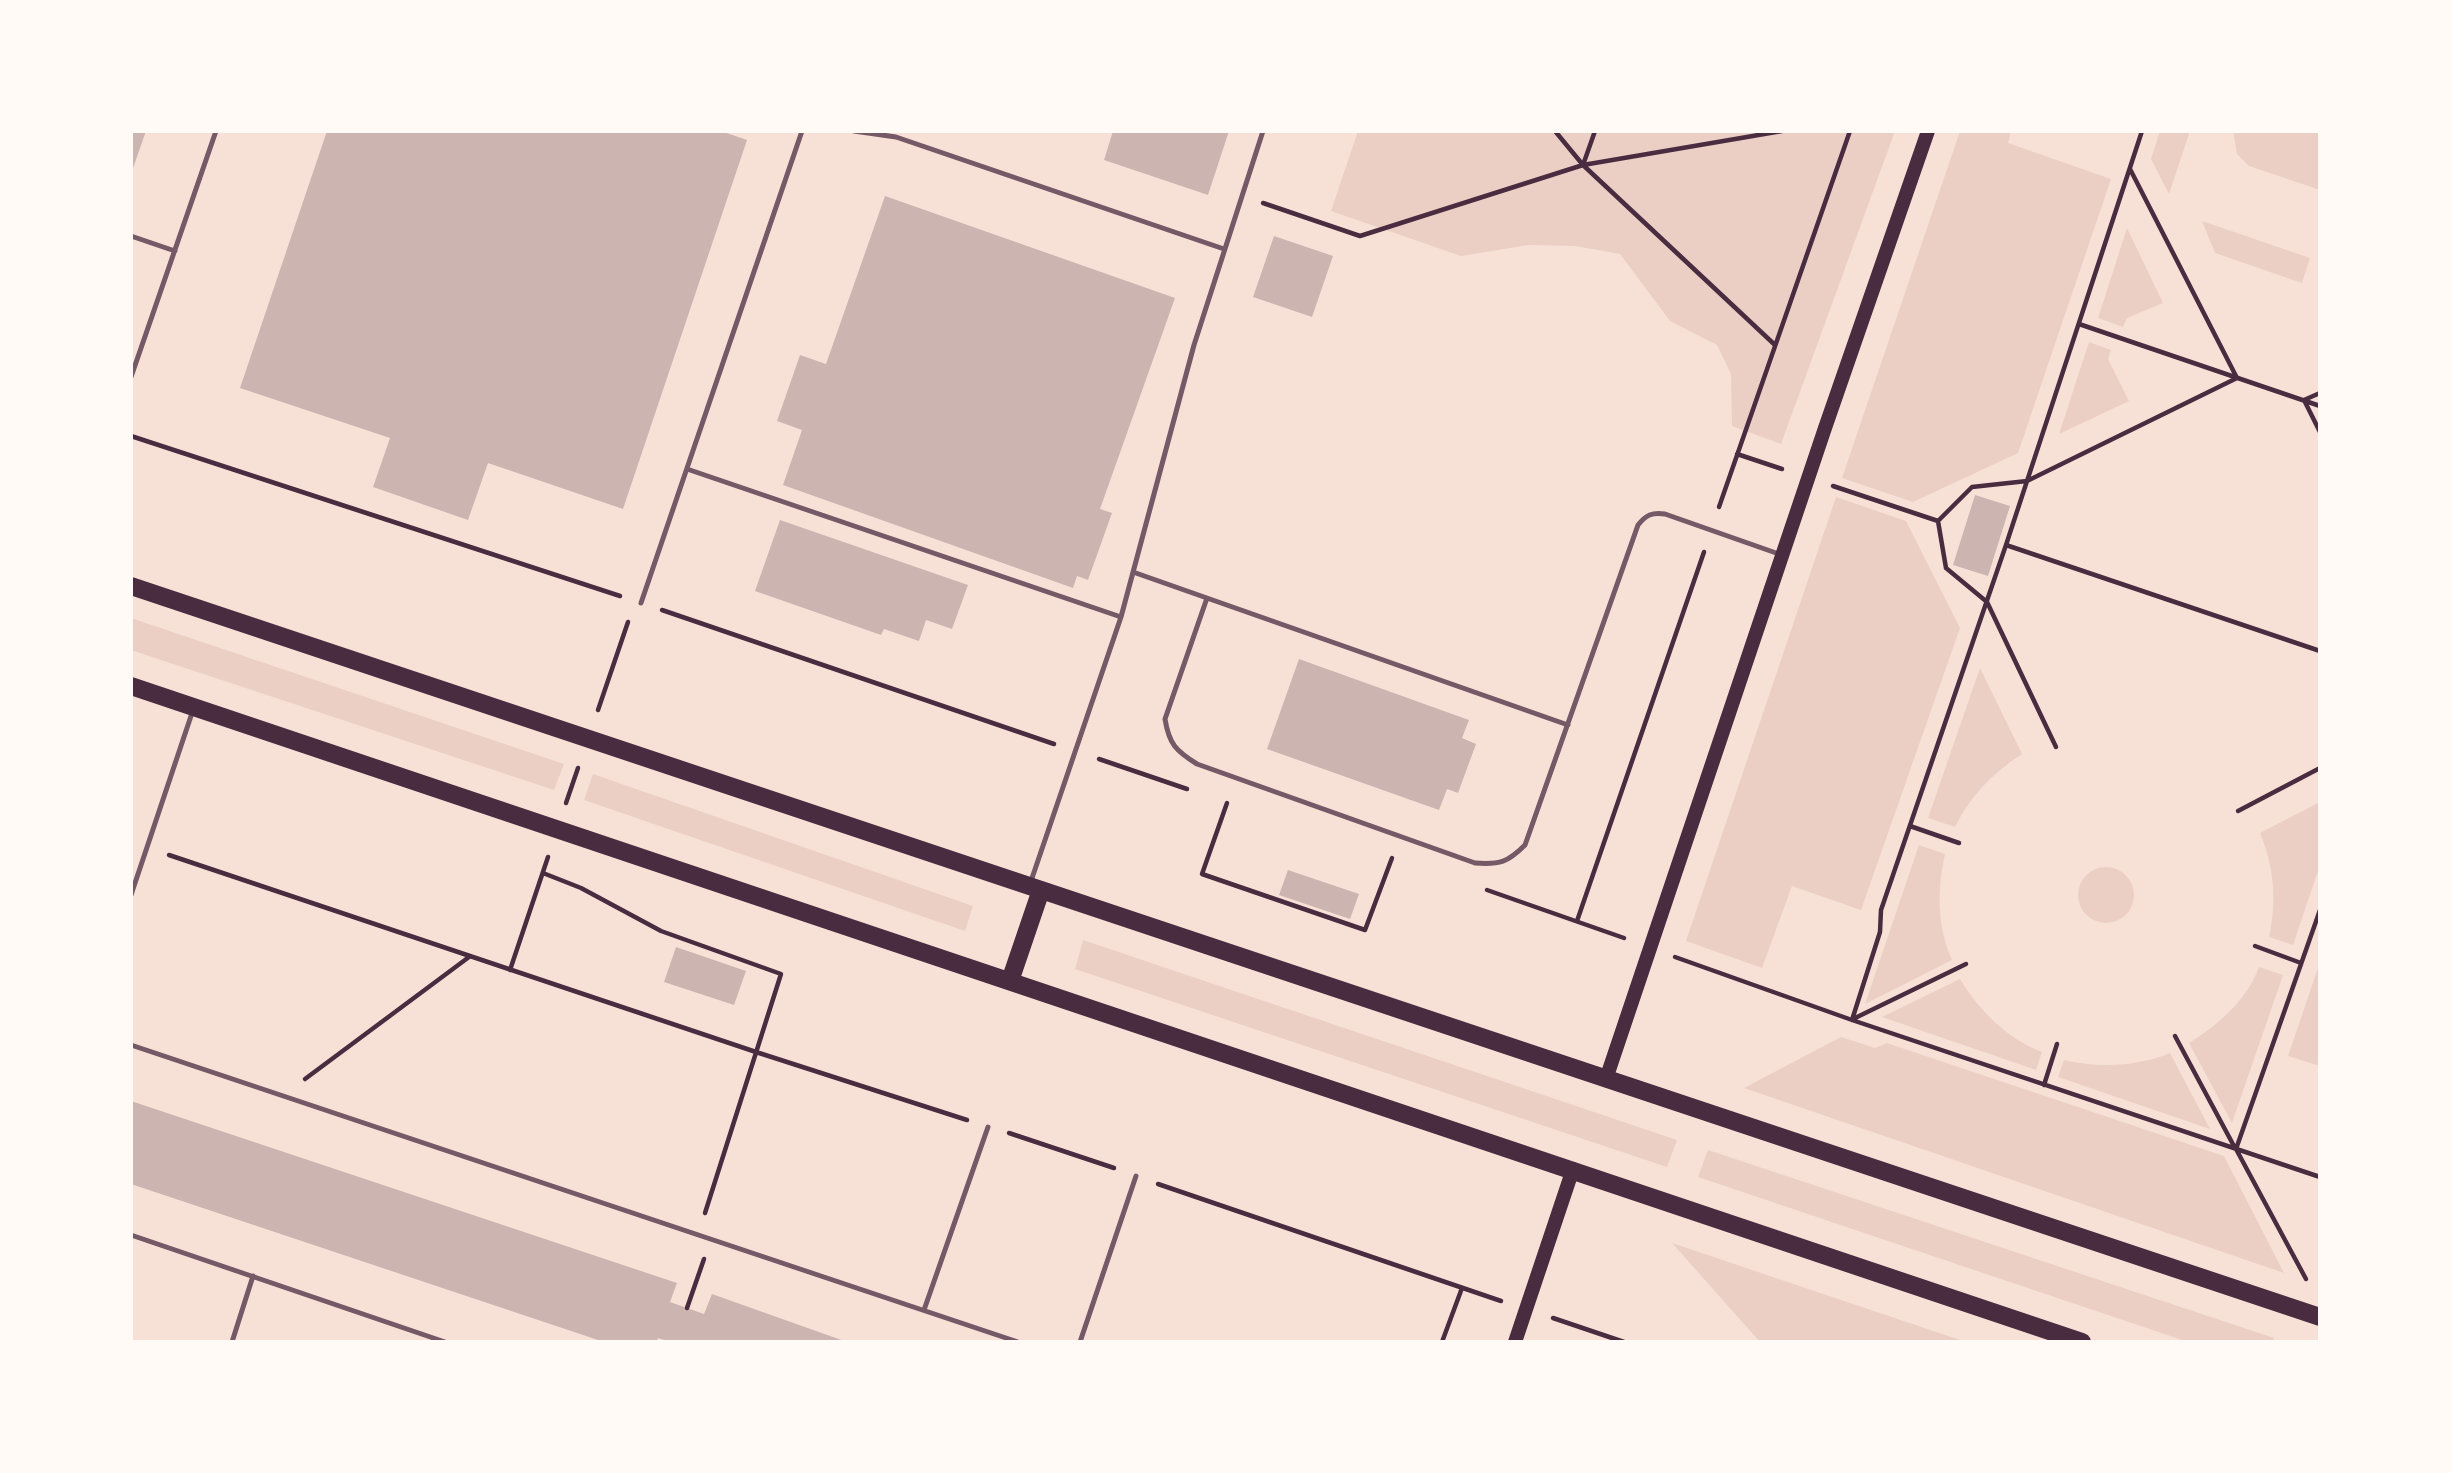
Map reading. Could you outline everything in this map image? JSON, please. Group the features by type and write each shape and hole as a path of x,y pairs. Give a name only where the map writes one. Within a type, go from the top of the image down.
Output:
{"main road":[{"path":"1606,1079 1928,131"},
{"path":"131,586 2320,1317"},
{"path":"131,686 2082,1342"},
{"path":"1010,981 1035,888"},
{"path":"1515,1342 1573,1169"}],"lane":[{"path":"131,377 216,131"},
{"path":"638,602 687,469 802,131"},
{"path":"854,131 897,134 1224,248"},
{"path":"1035,888 1075,751 1121,617 1194,345 1263,131"},
{"path":"131,236 174,251"},
{"path":"687,469 1121,617"},
{"path":"1207,598 1165,719 1168,738 1180,754 1197,764 1475,863 1496,864 1513,858 1525,845 1637,525 1654,513 1665,514 1782,555"},
{"path":"1133,572 1568,725"},
{"path":"131,895 194,707"},
{"path":"131,1045 1018,1342"},
{"path":"924,1310 988,1127"},
{"path":"1080,1342 1136,1176"},
{"path":"131,1234 445,1342"},
{"path":"232,1342 254,1276"}],"path":[{"path":"1555,131 1583,165 1775,345"},
{"path":"1583,165 1595,131"},
{"path":"1242,195 1360,236 1583,165 1782,131"},
{"path":"1852,1020 1880,932 1881,910 1987,602 2142,131"},
{"path":"2130,168 2237,378"},
{"path":"2079,324 2320,406"},
{"path":"2056,747 1987,602 1946,568 1938,521 1972,487 2027,481 2237,378"},
{"path":"2304,400 2320,393"},
{"path":"2304,400 2320,432"},
{"path":"131,436 638,602 1189,790"},
{"path":"2006,545 2320,651"},
{"path":"510,970 638,602"},
{"path":"2238,811 2320,768"},
{"path":"1214,798 1240,807"},
{"path":"1227,803 1202,874 1365,930 1392,857 1404,861"},
{"path":"1910,826 1959,843"},
{"path":"147,847 756,1052 1136,1176 1624,1342"},
{"path":"543,873 581,888 661,931 781,974 698,1235"},
{"path":"1478,887 1852,1020 2320,1177"},
{"path":"2236,1149 2320,910"},
{"path":"2255,946 2301,963"},
{"path":"282,1096 469,956"},
{"path":"1852,1020 1966,964"},
{"path":"2175,1036 2306,1280 2297,1309"},
{"path":"2044,1084 2057,1044"},
{"path":"687,1308 711,1239"},
{"path":"1442,1342 1462,1288"}],"shaded area":[{"path":"1358,131 1895,131 1781,444 1732,426 1731,374 1717,345 1670,321 1620,254 1575,246 1529,245 1461,256 1331,211"},
{"path":"1960,131 2011,131 2008,143 2111,179 2018,453 1913,502 1842,478"},
{"path":"2160,131 2190,131 2169,194 2151,159"},
{"path":"2233,131 2320,133 2320,190 2249,166 2237,154"},
{"path":"2202,221 2310,258 2302,283 2215,253"},
{"path":"2127,228 2163,303 2127,318 2123,327 2098,318"},
{"path":"2089,342 2111,350 2108,359 2129,401 2059,434"},
{"path":"1836,497 1906,521 1960,628 1861,910 1792,886 1762,968 1686,941"},
{"path":"131,618 564,764 554,790 131,650"},
{"path":"1980,668 2022,754 1983,786 1955,827 1928,818"},
{"path":"593,774 973,906 965,931 584,800"},
{"path":"2320,802 2320,865 2293,945 2269,937 2273,884 2260,833"},
{"path":"1919,845 1945,854 1940,908 1943,934 1952,960 1865,1004"},
{"path":"2106,867 2121,872 2129,880 2134,895 2129,910 2121,918 2106,923 2091,918 2083,910 2078,895 2083,880 2091,872"},
{"path":"1083,940 1677,1140 1667,1167 1075,969"},
{"path":"2320,962 2320,1066 2288,1056"},
{"path":"2259,967 2283,975 2232,1123 2189,1043 2230,1011 2247,990"},
{"path":"1960,979 1976,1002 1995,1022 2017,1039 2042,1052 2036,1070 1882,1017"},
{"path":"1841,1037 1875,1048 1887,1043 2224,1156 2284,1273 1744,1088"},
{"path":"2170,1053 2210,1129 2058,1077 2064,1060 2117,1065"},
{"path":"1708,1150 2274,1338 2273,1342 2188,1342 1698,1177"},
{"path":"1672,1243 1966,1342 1760,1342"}],"building":[{"path":"131,131 146,131 132,171 131,171"},
{"path":"327,131 721,131 747,140 623,509 488,463 468,520 373,487 390,438 240,388"},
{"path":"1113,131 1229,131 1208,195 1104,160"},
{"path":"885,196 1175,298 1100,509 1112,513 1088,580 1077,576 1073,588 783,485 802,430 777,421 800,355 826,364"},
{"path":"1274,236 1333,256 1312,317 1253,297"},
{"path":"1975,495 2010,506 1988,576 1953,565"},
{"path":"780,520 968,585 952,629 926,620 919,641 884,629 881,635 755,591"},
{"path":"1299,659 1469,720 1462,738 1476,744 1458,793 1447,789 1439,810 1267,749"},
{"path":"1288,870 1359,894 1350,919 1279,895"},
{"path":"676,947 746,971 734,1005 664,982"},
{"path":"131,1101 677,1283 670,1302 704,1314 712,1294 847,1342 670,1342 658,1338 657,1342 604,1342 131,1184"}]}
